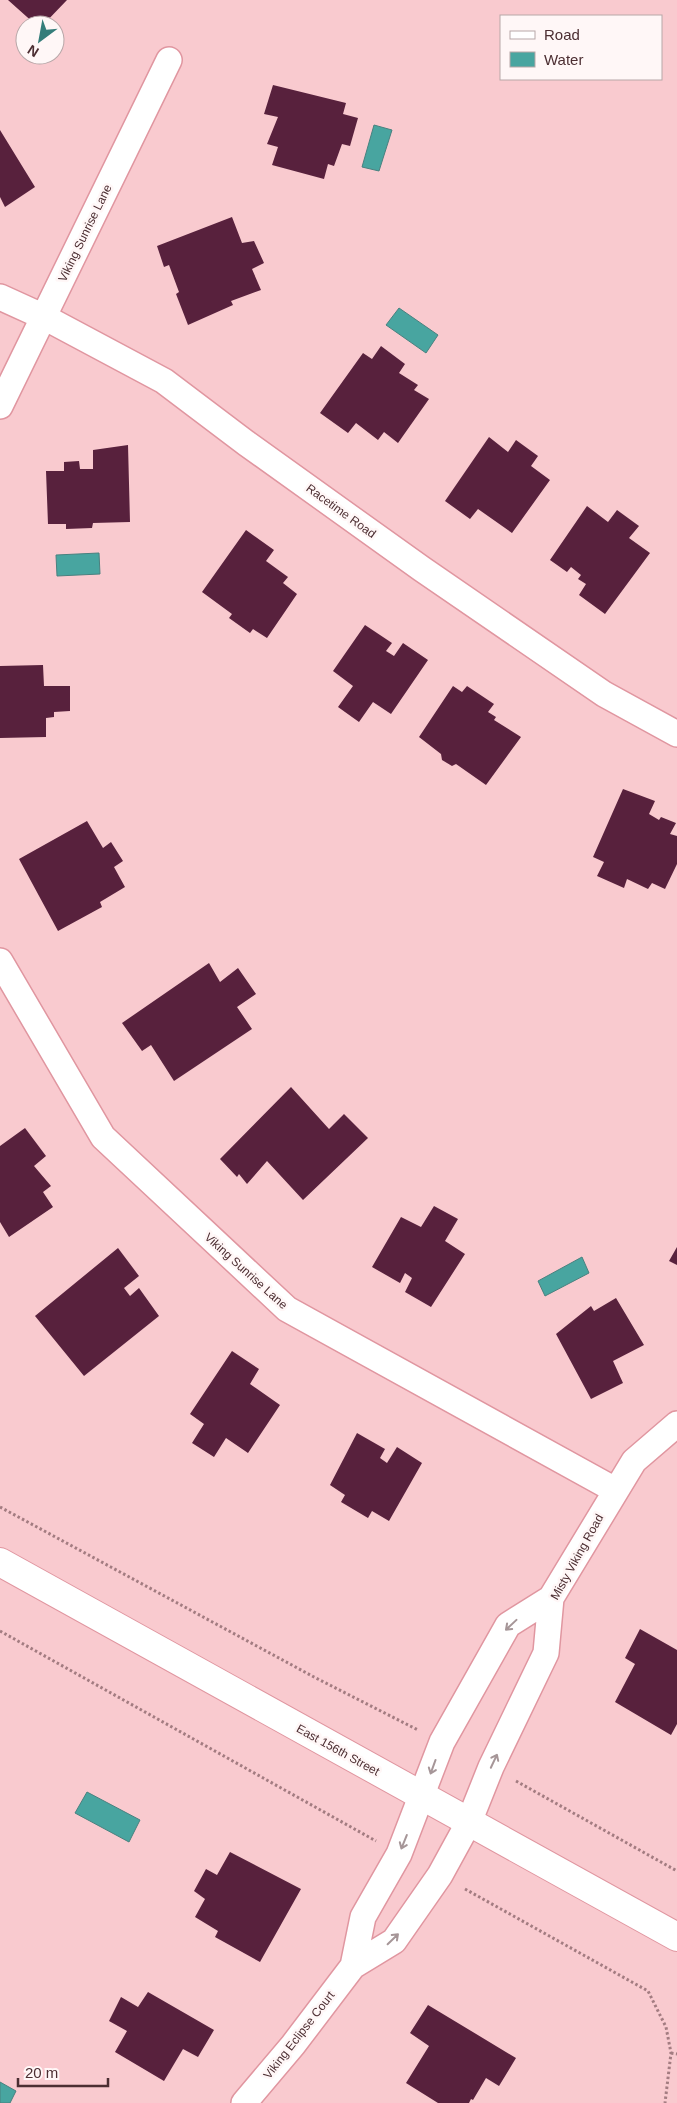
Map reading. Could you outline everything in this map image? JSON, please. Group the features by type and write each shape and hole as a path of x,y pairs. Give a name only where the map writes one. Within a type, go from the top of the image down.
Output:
{"street":[{"name":"Viking Sunrise Lane","path":"0,406 169,60"},
{"name":"Racetime Road","path":"0,297 44,317 164,381 246,443 422,570 604,694 677,734"},
{"name":"Viking Sunrise Lane","path":"0,961 103,1138 287,1309 615,1490"},
{"name":"Misty Viking Road","path":"469,1822 491,1768 546,1653 551,1598 634,1461 677,1424"},
{"name":"East 156th Street","path":"0,1562 677,1937"},
{"name":"Viking Eclipse Court","path":"353,1966 363,1917 399,1854 442,1742 508,1625 551,1598"},
{"name":"Viking Eclipse Court","path":"244,2103 293,2045 353,1966 394,1941 440,1875 469,1822"}],"path":[{"path":"0,1508 305,1672 442,1742"},
{"path":"0,1631 399,1854"},
{"path":"491,1768 677,1871"},
{"path":"440,1875 648,1991 666,2027 671,2053 665,2103"},
{"path":"671,2053 677,2054"}],"water":[{"path":"374,125 392,130 379,171 362,167"},
{"path":"399,308 438,335 426,353 386,325"},
{"path":"99,553 100,574 57,576 56,555"},
{"path":"582,1257 589,1273 545,1296 538,1281"},
{"path":"87,1792 140,1820 129,1842 75,1813"},
{"path":"0,2082 16,2091 10,2103 0,2103"}],"building":[{"path":"8,0 67,0 53,15 25,15"},
{"path":"273,85 346,103 343,114 358,118 350,146 342,144 334,166 328,164 324,179 272,165 278,147 267,144 278,117 264,114"},
{"path":"0,130 35,187 5,207 0,197"},
{"path":"232,217 242,243 254,241 264,263 252,269 261,290 231,301 233,305 188,325 176,294 179,292 169,265 164,267 157,246"},
{"path":"381,346 405,364 399,373 418,385 414,390 429,399 398,443 384,432 378,440 356,423 348,433 320,413 363,353 372,359"},
{"path":"489,437 508,452 516,440 538,456 531,466 550,480 512,533 478,509 470,519 445,501"},
{"path":"128,445 130,522 93,523 92,528 66,529 66,524 48,524 46,471 64,471 64,462 79,461 80,469 93,469 93,450"},
{"path":"587,506 608,522 617,510 639,526 629,538 650,553 605,614 579,595 586,584 578,579 581,575 571,567 567,572 550,560"},
{"path":"246,530 274,550 266,561 288,577 283,583 297,594 267,638 253,629 250,633 229,618 232,614 202,592"},
{"path":"365,625 392,643 386,651 394,656 403,643 428,660 391,714 373,702 359,722 338,707 353,686 333,671"},
{"path":"43,665 44,686 70,686 70,711 54,712 54,717 46,718 46,737 0,738 0,666"},
{"path":"453,686 462,692 467,686 494,704 488,712 496,717 494,720 521,737 486,785 456,764 452,766 442,760 441,754 419,737"},
{"path":"623,789 655,801 649,814 659,820 661,817 676,823 670,834 677,836 677,864 665,889 652,883 648,889 627,879 624,888 597,876 604,862 593,857"},
{"path":"87,821 103,848 111,842 123,861 114,867 125,887 100,902 102,907 58,931 19,859"},
{"path":"209,963 220,982 238,968 256,994 237,1007 252,1029 174,1081 151,1045 142,1051 122,1023"},
{"path":"291,1087 329,1129 344,1114 368,1138 303,1200 267,1161 247,1184 239,1174 237,1177 220,1159"},
{"path":"25,1128 46,1156 34,1166 51,1186 43,1192 53,1207 9,1237 0,1222 0,1146"},
{"path":"434,1206 458,1219 445,1241 465,1254 431,1307 405,1292 412,1278 405,1273 400,1283 372,1267 401,1217 421,1227"},
{"path":"677,1247 677,1265 669,1261"},
{"path":"118,1248 139,1276 124,1288 130,1296 139,1288 159,1316 84,1376 35,1316"},
{"path":"616,1298 644,1345 613,1361 623,1383 591,1399 556,1334 591,1306 594,1311"},
{"path":"232,1351 259,1369 250,1384 280,1405 248,1453 226,1438 214,1457 192,1443 204,1424 190,1414"},
{"path":"357,1433 385,1449 380,1458 387,1463 397,1447 422,1463 389,1521 372,1511 368,1518 341,1502 345,1495 330,1485"},
{"path":"640,1629 677,1650 677,1724 671,1735 615,1702 635,1664 625,1658"},
{"path":"230,1852 301,1889 260,1962 215,1937 218,1931 195,1917 205,1899 194,1891 206,1869 217,1875"},
{"path":"148,1992 214,2030 198,2057 183,2049 164,2081 115,2052 127,2031 109,2021 121,1997 138,2007"},
{"path":"428,2005 516,2058 499,2086 486,2078 473,2100 471,2099 469,2103 438,2103 406,2083 429,2046 410,2033"}]}
